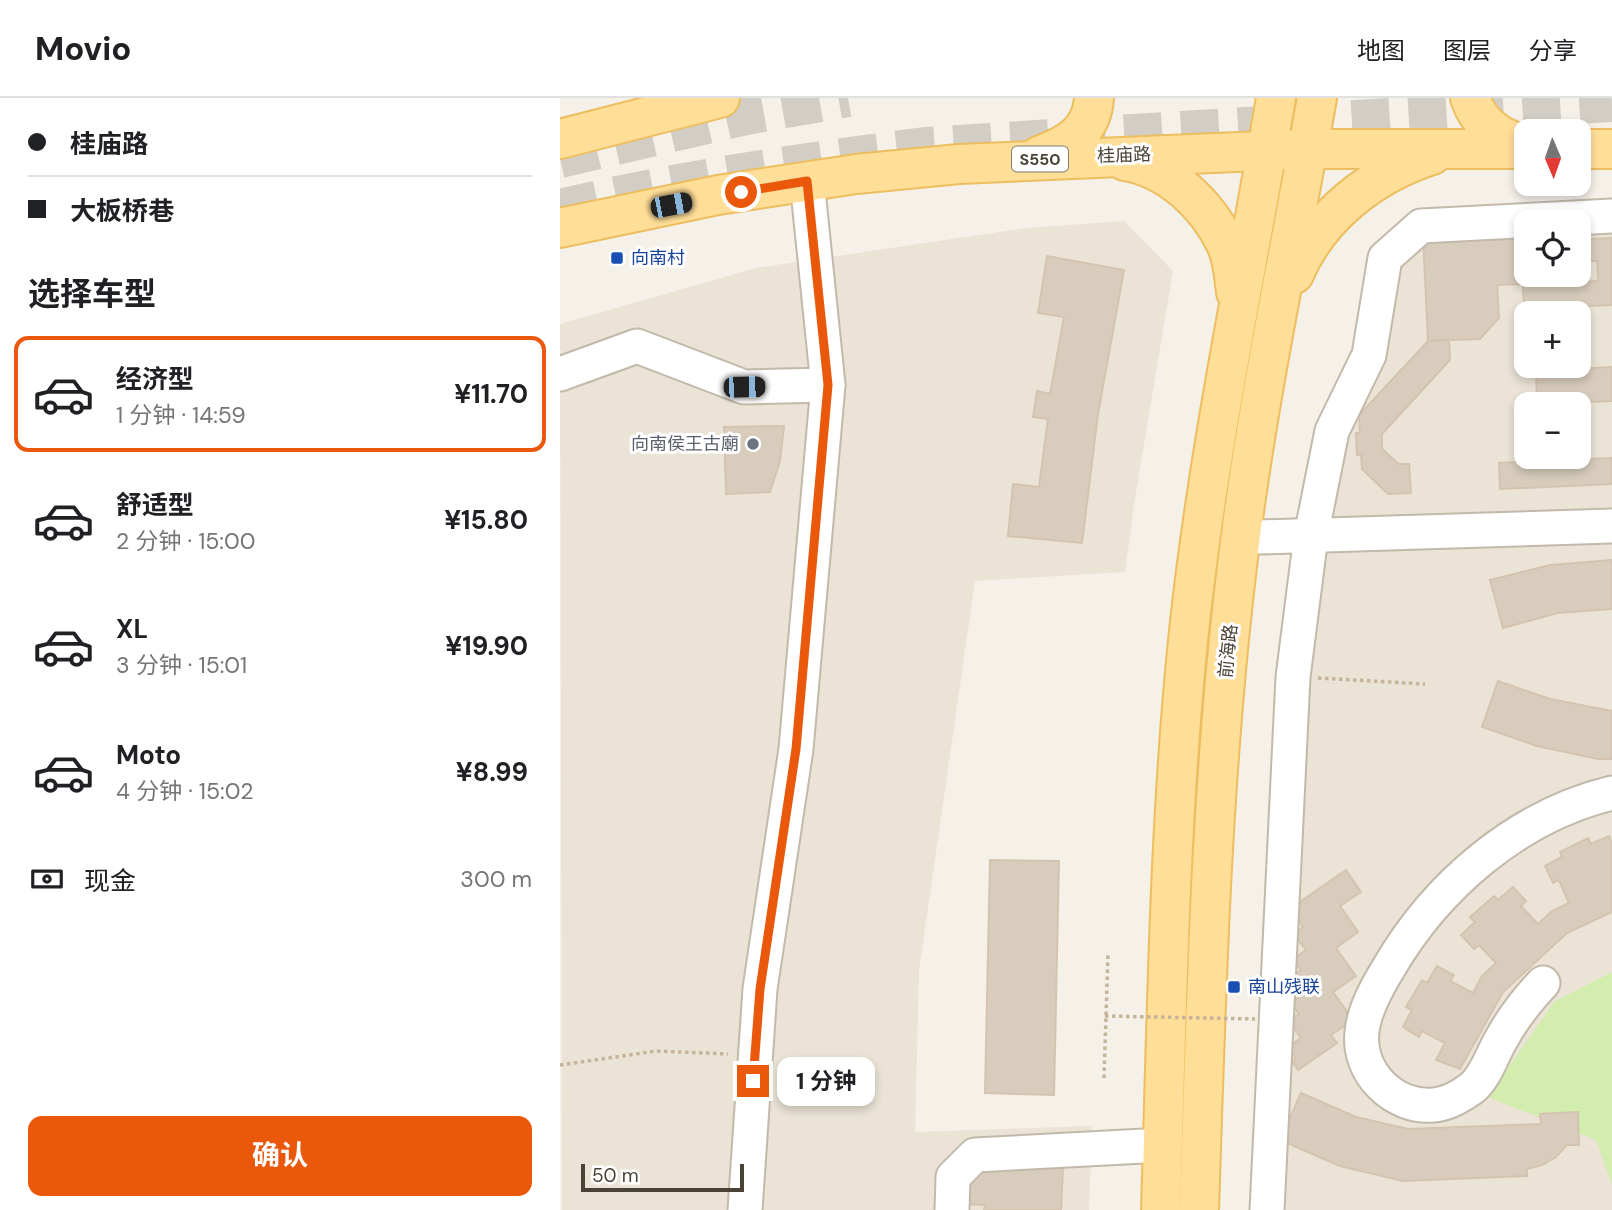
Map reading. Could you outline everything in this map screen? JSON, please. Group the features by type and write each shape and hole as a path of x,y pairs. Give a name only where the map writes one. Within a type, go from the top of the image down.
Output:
{"main road":[{"path":"560,139 647,107 720,98"},
{"path":"1027,160 1055,149 1081,133 1093,114 1094,98"},
{"path":"1161,1210 1175,828 1189,631 1205,509 1276,98"},
{"name":"前海路","path":"1199,1210 1214,809 1236,572 1317,98"},
{"path":"1470,98 1478,116 1490,130 1514,142"},
{"name":"桂庙路","path":"560,228 718,195 910,168 1098,156 1308,149 1514,147"},
{"path":"1279,308 1298,264 1321,230 1373,181 1403,164 1432,154 1472,148"},
{"path":"1591,149 1612,149"},
{"path":"1098,156 1134,162 1166,176 1189,194 1209,217 1227,246 1234,274 1238,316"}],"street":[{"path":"745,1210 760,989 796,749 828,385 807,181"},
{"path":"1267,1210 1293,677 1311,536 1332,431 1369,355 1385,258 1422,226 1612,216"},
{"path":"560,374 637,346 744,387 828,385"},
{"path":"1260,537 1612,526"},
{"path":"1543,982 1513,1020 1475,1085 1456,1099 1434,1105 1410,1103 1390,1093 1373,1077 1363,1056 1361,1033 1367,1011 1401,947 1423,917 1448,889 1505,842 1571,807 1612,793"},
{"path":"952,1210 953,1177 975,1155 1163,1145"}],"path":[{"path":"1293,677 1425,684"},
{"path":"1104,1078 1108,954"},
{"path":"1105,1016 1255,1019"},
{"path":"560,1065 656,1051 755,1055"}],"shaded area":[{"path":"1612,217 1612,1210 1267,1210 1293,677 1385,258 1416,231 1514,224 1514,287 1591,287 1591,220"},
{"name":"向南村","path":"1124,221 1173,271 1125,572 975,581 919,971 915,1132 1092,1126 1089,1210 562,1210 560,324 756,268 1026,228"}],"green space":[{"path":"1612,972 1612,1185 1596,1140 1488,1097 1554,1002"}],"building":[{"path":"1514,232 1514,284 1497,285 1499,318 1480,339 1428,341 1423,236"},
{"path":"1612,238 1612,305 1591,306 1591,301 1524,301 1523,287 1591,287 1591,281 1598,281 1597,261 1591,261 1591,239"},
{"path":"1047,256 1124,270 1098,414 1082,543 1008,536 1013,484 1039,487 1048,419 1033,417 1037,391 1050,394 1064,317 1038,313"},
{"path":"1449,340 1450,360 1382,434 1382,449 1399,464 1409,464 1411,493 1388,494 1362,469 1361,455 1357,455 1359,415 1428,341"},
{"path":"1612,367 1612,401 1591,402 1591,392 1537,392 1536,378 1591,378 1591,368"},
{"name":"向南侯王古廟","path":"784,426 780,461 770,492 726,494 724,427"},
{"path":"1612,458 1612,484 1500,489 1499,463 1514,462 1514,469 1591,469 1591,459"},
{"path":"1612,560 1612,609 1558,613 1503,628 1490,580 1550,565"},
{"path":"1498,681 1550,699 1612,711 1612,759 1598,759 1537,746 1482,727"},
{"path":"1609,836 1612,843 1612,912 1567,933 1503,992 1460,1069 1436,1060 1445,1043 1422,1031 1419,1037 1403,1027 1412,1010 1406,1007 1422,980 1427,983 1437,966 1454,975 1450,981 1473,993 1482,976 1496,963 1479,945 1474,949 1461,935 1475,922 1470,917 1494,896 1498,900 1513,887 1526,901 1521,906 1538,924 1552,911 1569,903 1559,880 1553,883 1545,866 1562,857 1560,852 1588,838 1591,844"},
{"path":"990,860 1059,861 1054,1095 985,1093"},
{"path":"1346,870 1361,892 1340,906 1358,932 1336,948 1356,976 1333,992 1353,1020 1331,1035 1337,1043 1298,1070 1292,1061 1296,1058 1288,1047 1301,1038 1289,1021 1299,1014 1291,1003 1303,994 1291,977 1301,970 1293,959 1306,950 1294,934 1303,927 1290,909"},
{"path":"1301,1093 1356,1117 1408,1129 1541,1124 1540,1114 1578,1112 1579,1145 1567,1145 1556,1157 1527,1169 1527,1176 1403,1181 1340,1166 1280,1140"},
{"path":"968,1162 1063,1167 1061,1210 984,1210 985,1205 966,1204"}],"tunnel":[{"path":"560,159 746,116 848,98"},
{"path":"560,208 696,180 925,146 1612,103"}],"place":[{"name":"向南村","path":"617,258"},
{"name":"向南侯王古廟","path":"753,444"},
{"name":"南山残联","path":"1234,987"}],"route":[{"path":"741,192 807,181 828,385 796,749 760,989 753,1081"}]}
